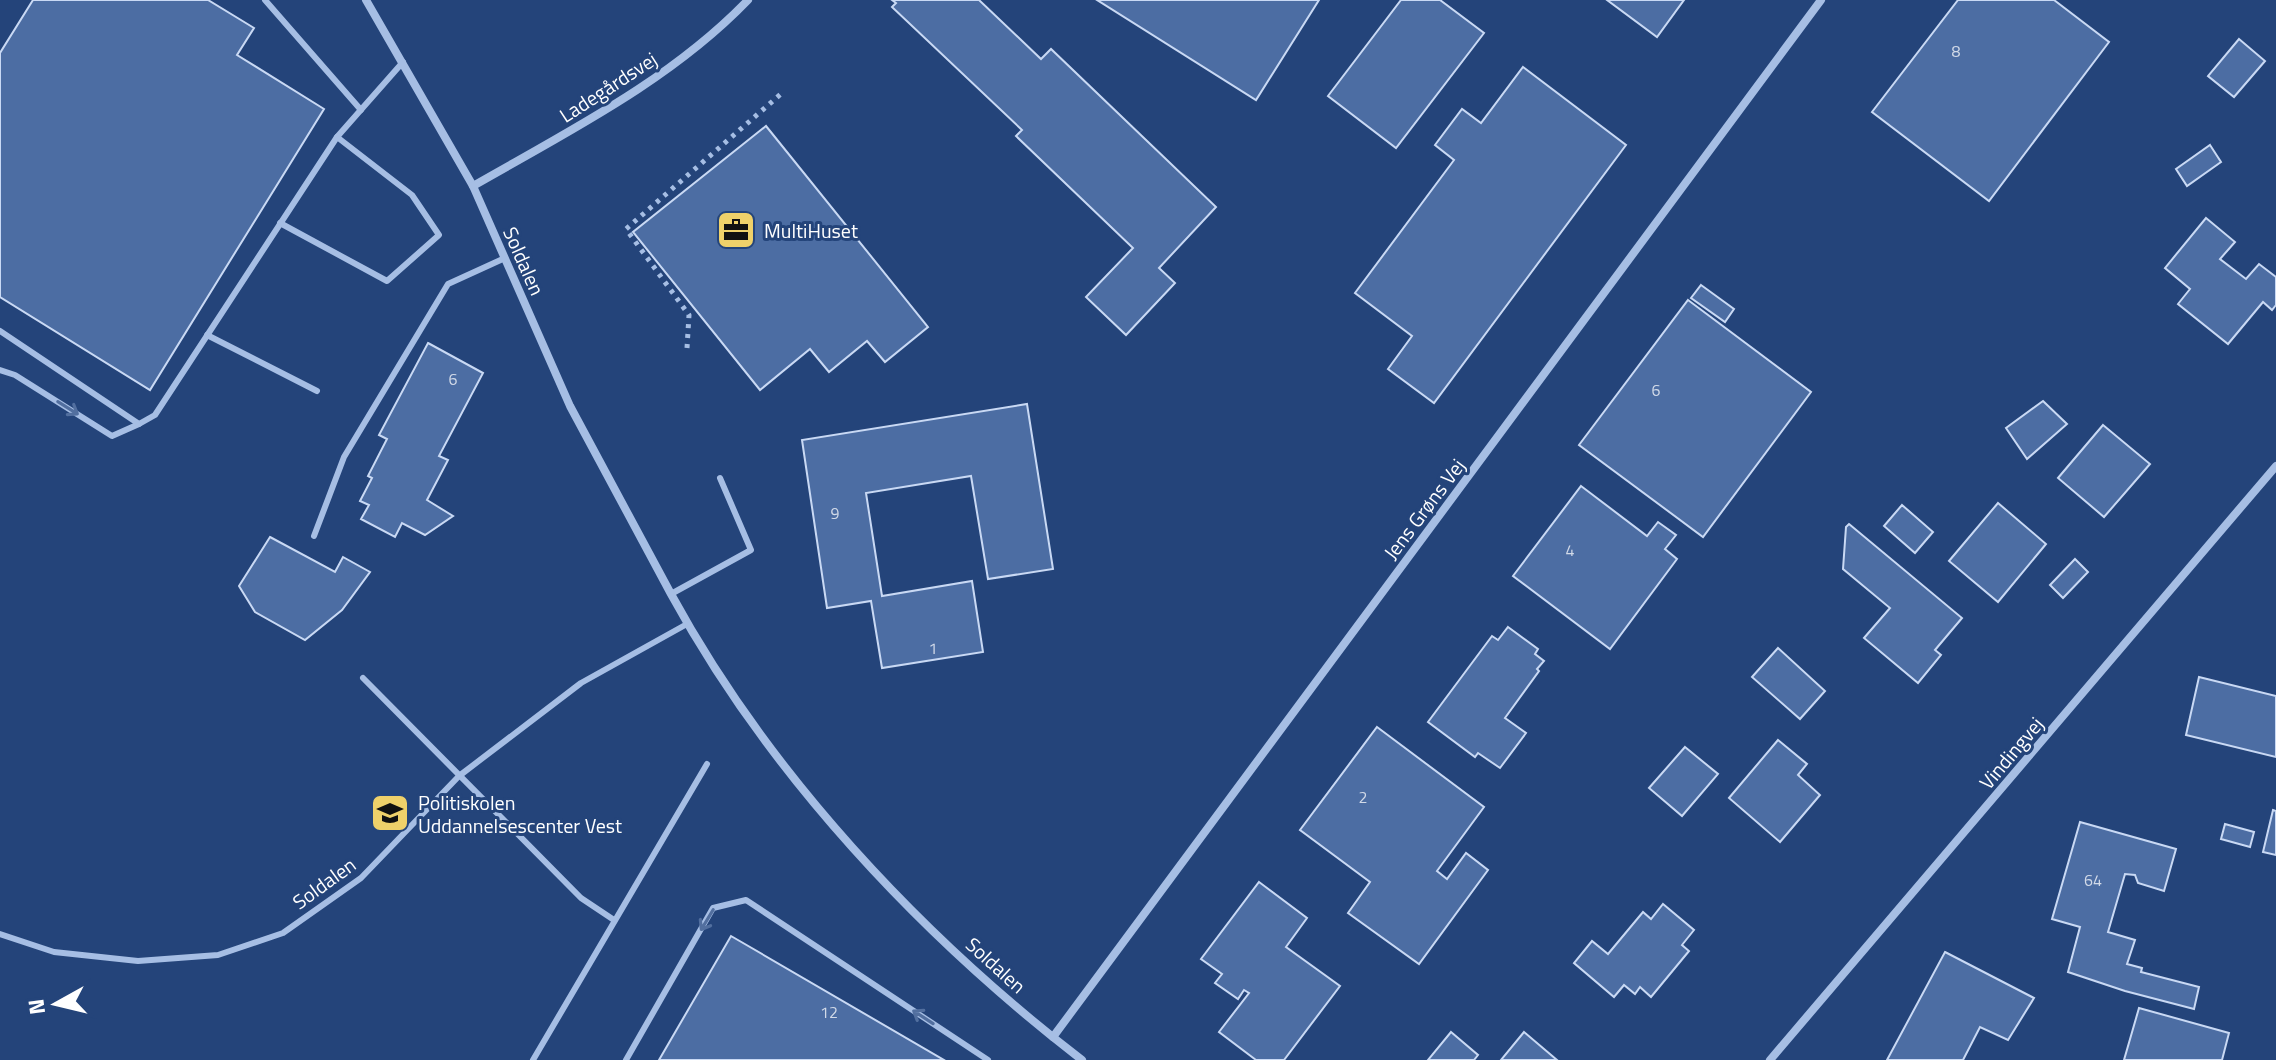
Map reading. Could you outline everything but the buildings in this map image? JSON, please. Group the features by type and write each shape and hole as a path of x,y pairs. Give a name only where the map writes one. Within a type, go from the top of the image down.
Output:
{"street":[{"name":"Soldalen","path":"366,0 473,186 570,406 687,624 766,745 898,899 1082,1060"},
{"name":"Ladegårdsvej","path":"473,186 629,96 723,26 748,0"},
{"name":"Jens Grøns Vej","path":"1053,1037 1821,0"},
{"name":"Vindingvej","path":"1770,1060 2276,466"}],"lane":[{"path":"265,0 361,110"},
{"path":"0,370 15,375 112,436 155,415 337,137 403,62"},
{"path":"280,223 387,281 439,235 412,195 337,137"},
{"path":"314,536 344,457 448,284 505,258"},
{"path":"0,331 139,424"},
{"path":"207,335 317,391"},
{"path":"671,594 751,550 720,478"},
{"name":"Soldalen","path":"0,934 54,952 138,961 218,955 283,933 361,878 459,776 581,683 687,624"},
{"path":"363,678 581,898 614,920"},
{"path":"533,1060 707,764"},
{"path":"626,1060 713,908 746,900 988,1060"}],"path":[{"path":"687,348 689,315 626,229 782,93"}],"place":[{"name":"MultiHuset","path":"736,230"},
{"name":"Politiskolen Uddannelsescenter Vest","path":"390,813"}]}
